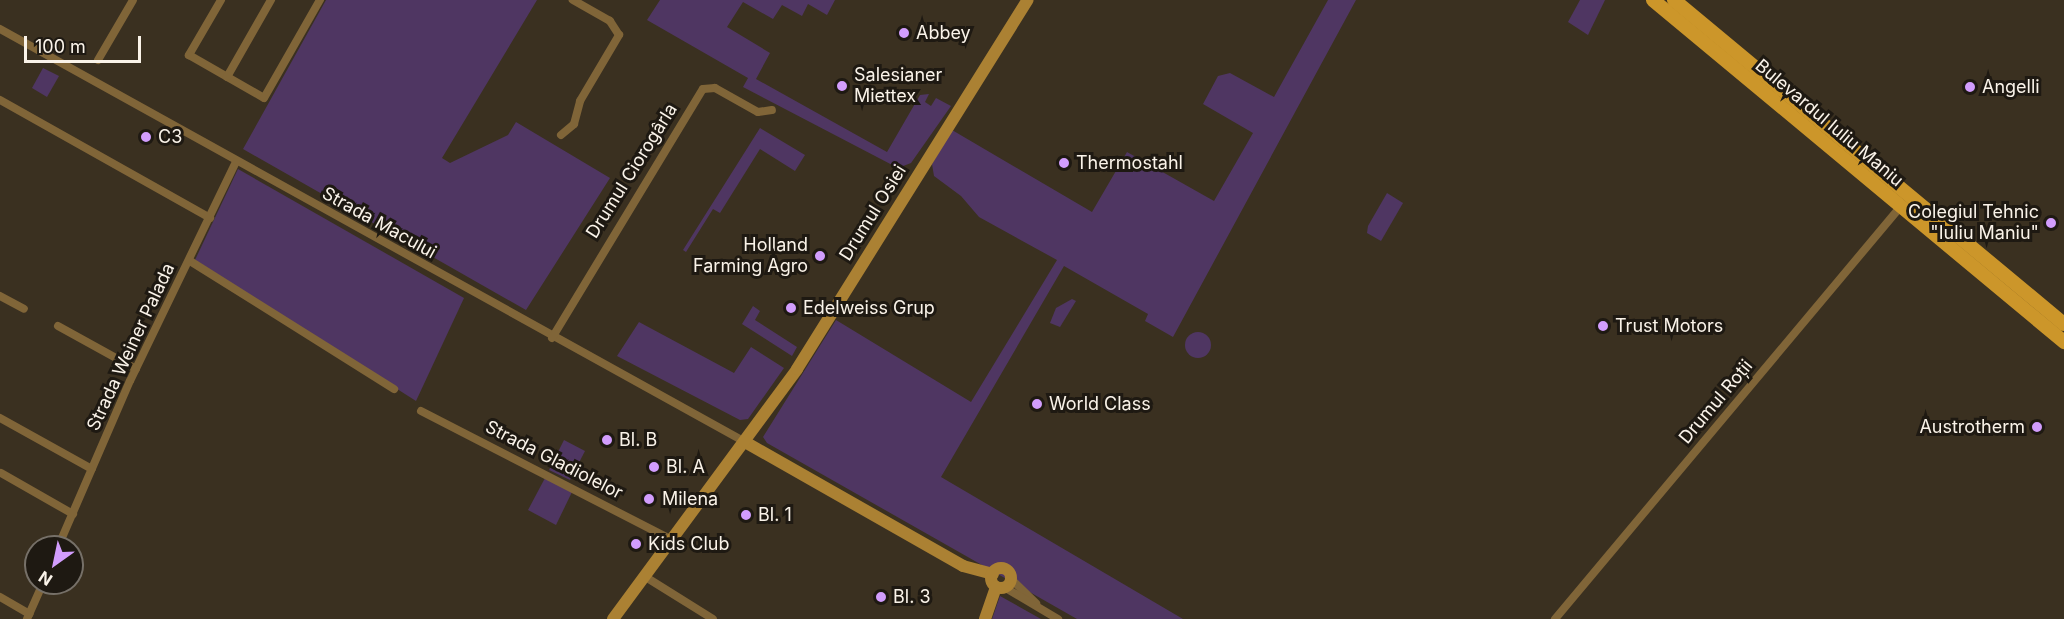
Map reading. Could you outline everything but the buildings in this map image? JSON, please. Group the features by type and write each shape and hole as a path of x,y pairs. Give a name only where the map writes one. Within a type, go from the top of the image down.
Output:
{"main road":[{"name":"Bulevardul Iuliu Maniu","path":"1653,0 2064,342"},
{"name":"Bulevardul Iuliu Maniu","path":"1674,0 2064,324"},
{"path":"1685,26 1711,31"}],"street":[{"path":"98,60 133,0"},
{"path":"221,0 189,55 264,98 320,0"},
{"path":"227,77 271,0"},
{"path":"561,135 574,124 580,101 618,40 618,30 573,0"},
{"name":"Drumul Osiei","path":"613,619 797,369 1028,0"},
{"name":"Strada Macului","path":"0,29 552,338 745,442"},
{"name":"Drumul Ciorogârla","path":"552,338 703,89 715,88 758,112 772,110"},
{"path":"0,100 210,218"},
{"name":"Strada Weiner Palada","path":"63,535 136,369 236,162"},
{"name":"Drumul Roții","path":"1555,619 1901,206"},
{"path":"190,261 394,389"},
{"path":"0,296 24,309"},
{"path":"58,326 136,369"},
{"name":"Strada Gladiolelor","path":"421,411 672,540"},
{"path":"0,418 92,469"},
{"path":"729,433 755,428"},
{"path":"745,442 963,566 993,574 1004,584 1055,617"},
{"path":"1,473 73,514"},
{"path":"985,619 1004,584 1004,569 993,574"},
{"path":"644,576 713,619"},
{"path":"0,597 29,616 38,595"}],"shaded area":[{"path":"326,0 537,0 442,158 450,163 508,135 516,122 610,178 526,310 243,149"},
{"path":"660,0 835,0 827,15 808,4 802,16 782,5 773,19 743,2 727,27 770,53 756,79 887,152 920,95 929,94 925,102 931,106 936,98 951,106 911,163 898,168 743,87 748,78 647,20"},
{"path":"1328,0 1356,0 1173,337 1145,321 1148,314 1064,266 941,477 1183,619 1077,619 767,443 763,437 836,320 971,402 1057,260 979,217 961,196 934,176 932,164 952,130 1092,212 1127,152 1214,201 1253,133 1203,104 1218,76 1230,73 1274,97"},
{"path":"1580,0 1605,0 1588,35 1568,22"},
{"path":"43,68 59,76 47,97 32,88"},
{"path":"760,128 805,155 795,171 760,149 720,213 713,209 686,252 683,250"},
{"path":"238,169 464,298 416,401 195,260"},
{"path":"1387,193 1403,203 1381,241 1367,233 1368,226"},
{"path":"1072,299 1076,301 1060,327 1050,323 1056,308"},
{"path":"753,306 760,311 755,320 797,347 792,356 742,324"},
{"path":"639,322 734,373 751,347 784,368 748,419 740,420 617,356"},
{"path":"1198,332 1208,335 1211,345 1208,355 1198,358 1188,355 1185,345 1188,335"},
{"path":"564,440 585,451 570,480 549,470"},
{"path":"545,478 572,492 556,525 528,510"},
{"path":"1000,596 1041,619 992,619"}],"place":[{"name":"Abbey","path":"904,33"},
{"name":"Salesianer Miettex","path":"842,86"},
{"name":"Angelli","path":"1970,87"},
{"name":"C3","path":"146,137"},
{"name":"Thermostahl","path":"1064,163"},
{"name":"Colegiul Tehnic \"Iuliu Maniu\"","path":"2051,223"},
{"name":"Holland Farming Agro","path":"820,256"},
{"name":"Edelweiss Grup","path":"791,308"},
{"name":"Trust Motors","path":"1603,326"},
{"name":"World Class","path":"1037,404"},
{"name":"Austrotherm","path":"2037,427"},
{"name":"Bl. B","path":"607,440"},
{"name":"Bl. A","path":"654,467"},
{"name":"Milena","path":"649,499"},
{"name":"Bl. 1","path":"746,515"},
{"name":"Kids Club","path":"636,544"},
{"name":"Bl. 3","path":"881,597"}]}
